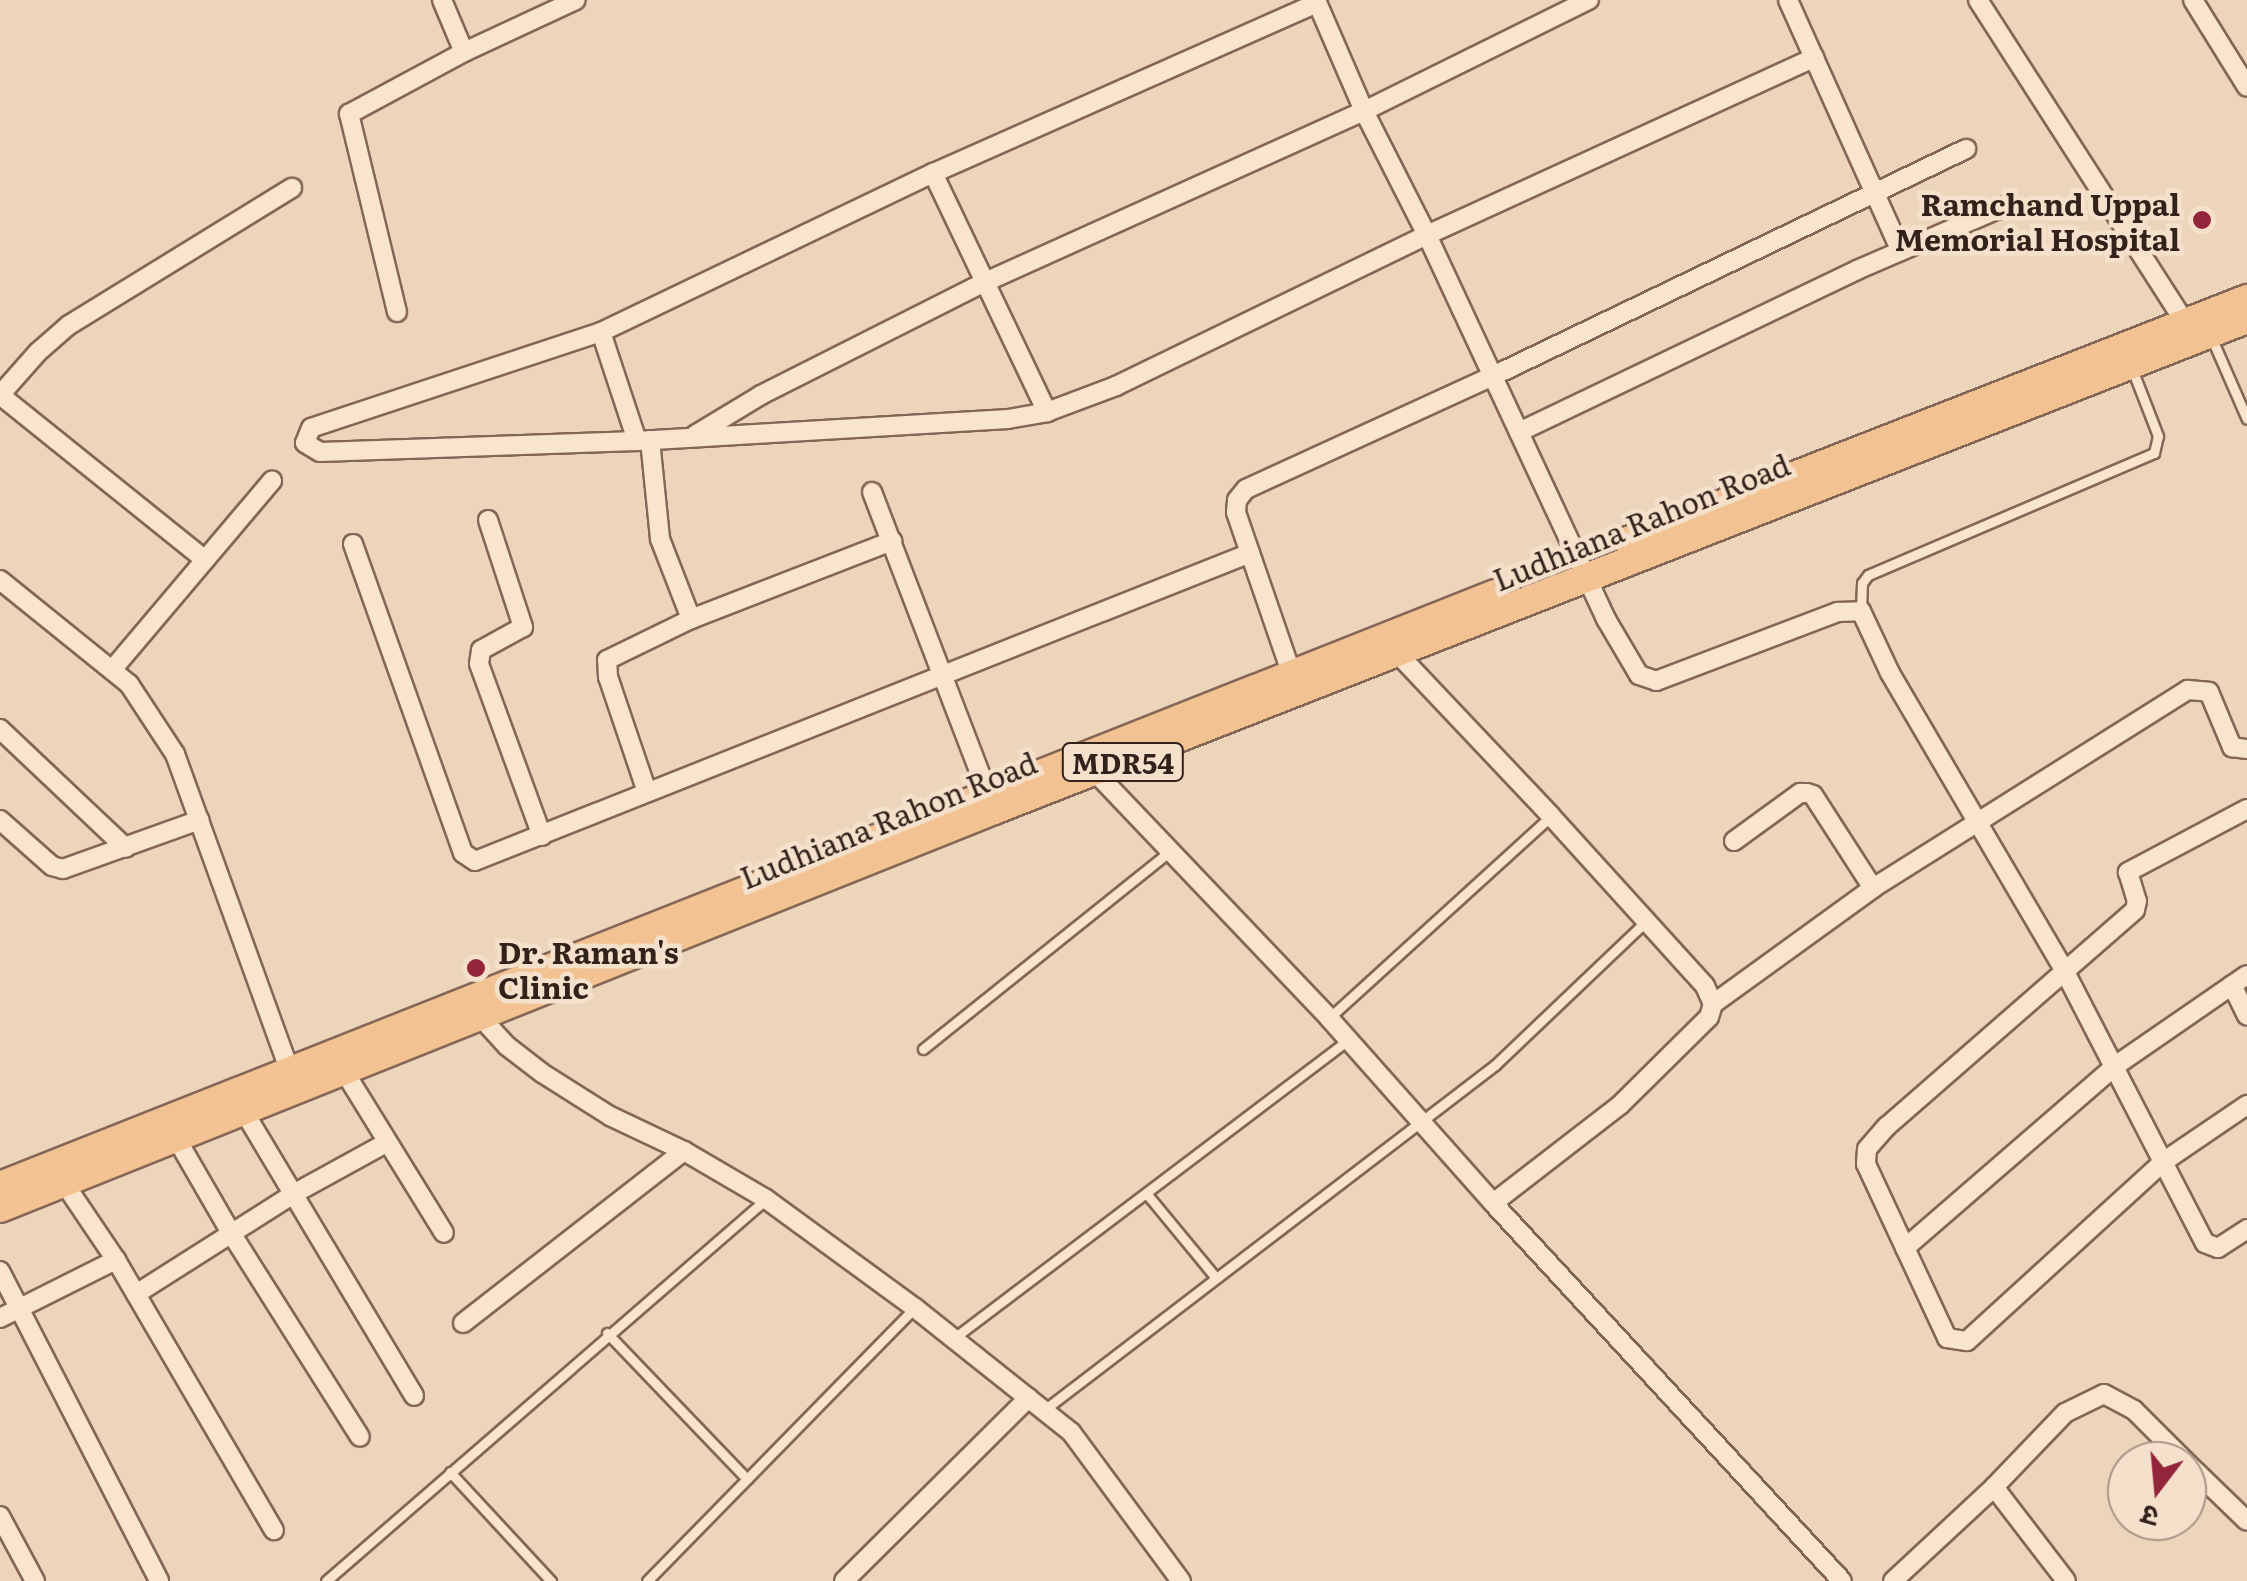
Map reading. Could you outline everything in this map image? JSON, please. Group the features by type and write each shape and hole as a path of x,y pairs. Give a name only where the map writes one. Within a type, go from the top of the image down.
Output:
{"main road":[{"name":"Ludhiana Rahon Road","path":"0,1186 292,1080 473,1008 991,801 1291,672 1584,569 2131,366 2197,332 2247,299"},
{"name":"Ludhiana Rahon Road","path":"991,801 1096,773 1398,654 1584,569 2197,332 2247,319"},
{"name":"Ludhiana Rahon Road","path":"0,1208 243,1110 292,1080 344,1071 473,1008"}],"street":[{"path":"442,0 464,52"},
{"path":"397,312 350,114 464,52 576,0"},
{"path":"691,437 760,395 984,283 1364,111 1589,0"},
{"path":"1788,0 1901,251"},
{"path":"1978,0 2197,332"},
{"path":"2192,0 2247,86"},
{"path":"1814,58 1427,235 1116,386 1047,412 1008,420 643,440 320,452 306,443 311,428 601,332 933,173 1316,2 1364,111 1427,235 1628,658 1647,680 1838,612 1861,611 1890,674 2064,970 2205,1243 2218,1248 2247,1229"},
{"path":"1291,672 1236,512 1237,500 1246,489 1493,376 1966,149"},
{"path":"933,173 1047,412"},
{"path":"205,560 3,385 58,334 110,296 292,188"},
{"path":"1519,432 1901,251 2008,205"},
{"path":"601,332 643,440 660,538 691,619"},
{"path":"112,670 272,481"},
{"path":"872,492 991,801"},
{"path":"488,520 523,627 481,650 479,664 542,836"},
{"path":"647,792 608,677 608,660 691,619 892,541"},
{"path":"354,544 469,860 482,860 1250,553"},
{"path":"0,580 130,684 154,718 175,754 292,1080"},
{"path":"1398,654 1552,816 1705,986 1713,1004"},
{"path":"1493,1203 1620,1105 1708,1016 1713,1004 1874,888 2196,687 2209,692 2235,750 2247,749"},
{"path":"0,730 126,848"},
{"path":"1096,773 1329,1018 1493,1203 1842,1581"},
{"path":"1734,841 1800,793 1813,795 1874,888"},
{"path":"2247,809 2128,872 2137,900 2135,910 1934,1083 1867,1149 1866,1164 1947,1338 1967,1342 2162,1162 2247,1105"},
{"path":"0,820 52,866 63,869 200,820"},
{"path":"1905,1248 2116,1066 2240,980 2247,1016"},
{"path":"473,1008 542,1073 610,1116 684,1151 766,1199 1044,1410 1071,1432 1178,1580"},
{"path":"344,1071 444,1233"},
{"path":"243,1110 414,1396"},
{"path":"175,1136 230,1233 360,1437"},
{"path":"136,1294 294,1193 386,1143"},
{"path":"463,1323 684,1151"},
{"path":"64,1183 116,1260 274,1530"},
{"path":"0,1318 116,1260"},
{"path":"0,1271 159,1581"},
{"path":"1893,1581 1994,1487 2065,1413 2104,1394 2134,1410 2165,1441"},
{"path":"844,1581 1028,1398"},
{"path":"2207,1482 2247,1521"},
{"path":"1994,1487 2066,1581"},
{"path":"0,1516 34,1581"}],"lane":[{"path":"2197,332 2247,419"},
{"path":"1861,611 1862,583 1868,575 2154,453 2158,436 2131,366"},
{"path":"1329,1018 1552,816"},
{"path":"923,1048 1172,849"},
{"path":"1044,1410 1528,1037 1646,922"},
{"path":"954,1338 1348,1040"},
{"path":"1146,1192 1216,1278"},
{"path":"326,1581 607,1333 766,1199"},
{"path":"647,1581 914,1308"},
{"path":"607,1333 747,1479"},
{"path":"450,1472 551,1581"}],"place":[{"name":"Ramchand Uppal Memorial Hospital","path":"2202,220"},
{"name":"Dr. Raman's Clinic","path":"476,968"}]}
